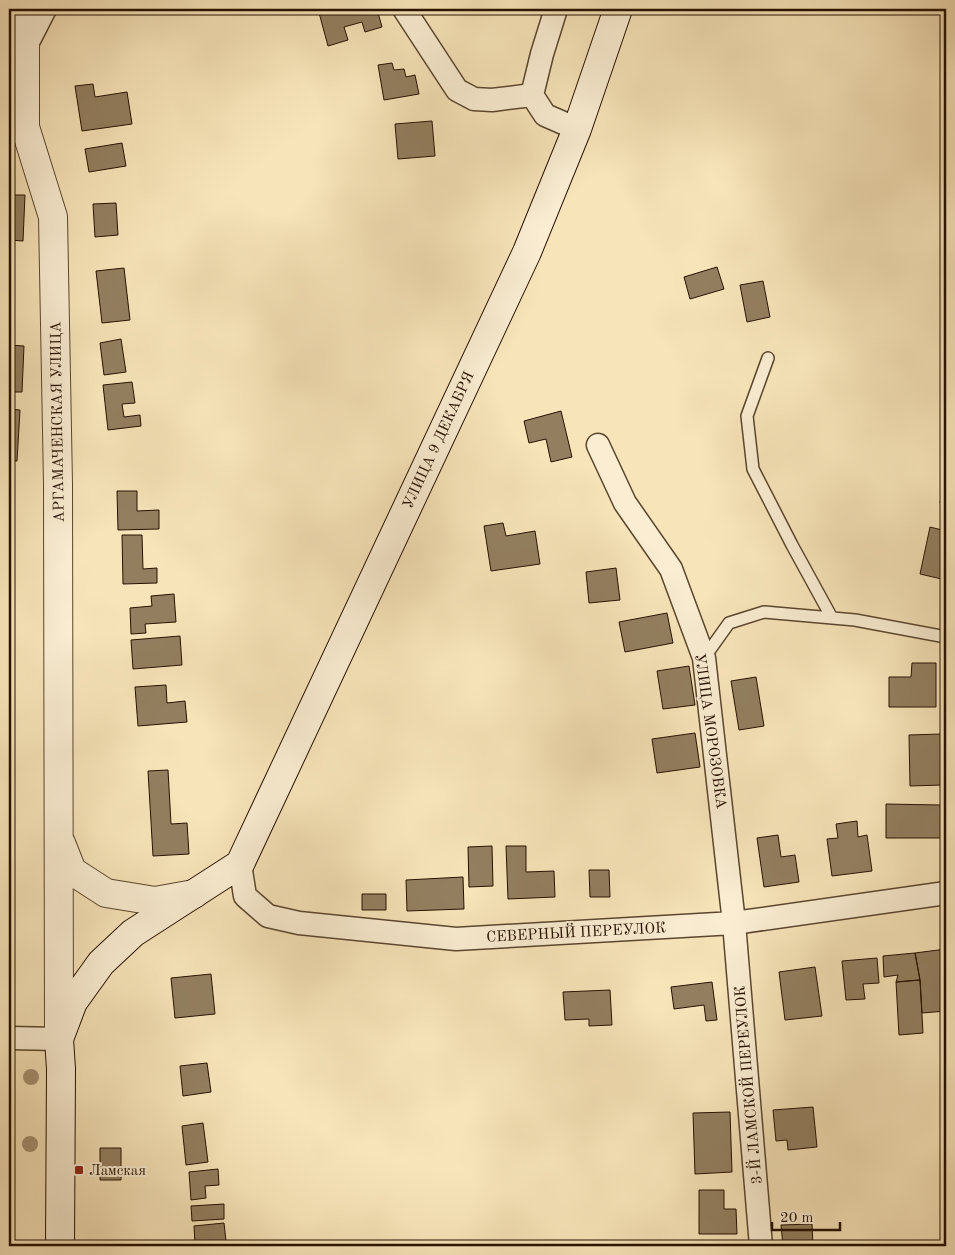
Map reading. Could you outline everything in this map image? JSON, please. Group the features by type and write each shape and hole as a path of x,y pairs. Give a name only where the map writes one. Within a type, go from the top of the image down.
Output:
{"main road":[{"name":"АРГАМАЧЕНСКАЯ УЛИЦА","path":"25,9 25,49 17,128 53,217 58,484 59,1039"},
{"name":"УЛИЦА 9 ДЕКАБРЯ","path":"240,864 527,252 577,129 618,9"},
{"path":"59,840 72,871 106,893 155,901 194,894"},
{"path":"60,1246 61,1069 59,1039 73,1002 101,963 133,934 240,864"}],"street":[{"path":"25,49 45,9"},
{"path":"404,9 457,90 474,99 492,100 532,94"},
{"path":"556,9 532,94 545,115 577,129"},
{"name":"УЛИЦА МОРОЗОВКА","path":"598,445 625,503 671,568 704,658 734,923"},
{"name":"СЕВЕРНЫЙ ПЕРЕУЛОК","path":"240,864 246,896 268,916 299,923 456,939 734,923 946,893"},
{"name":"3-Й ЛАМСКОЙ ПЕРЕУЛОК","path":"734,923 761,1246"},
{"path":"9,1038 59,1039"}],"lane":[{"path":"768,358 747,416 753,468 832,618"},
{"path":"704,658 729,622 764,612 855,620 946,636"}],"building":[{"path":"318,9 377,9 382,27 365,32 362,22 344,27 348,40 328,46"},
{"path":"392,63 394,70 404,69 406,77 415,75 419,94 384,100 378,65"},
{"path":"93,84 95,97 127,92 132,124 82,131 75,86"},
{"path":"432,121 435,156 398,159 395,124"},
{"path":"122,143 126,166 89,172 85,149"},
{"path":"9,195 25,195 23,241 9,240"},
{"path":"116,203 118,235 95,237 93,204"},
{"path":"717,267 724,289 690,299 684,277"},
{"path":"124,268 130,320 102,323 96,271"},
{"path":"763,281 770,317 747,322 740,285"},
{"path":"121,339 126,372 104,375 100,343"},
{"path":"9,345 24,346 22,392 9,392"},
{"path":"132,382 135,403 122,404 124,417 140,415 141,426 108,430 103,385"},
{"path":"9,409 20,410 17,461 9,461"},
{"path":"561,411 572,457 551,462 546,439 529,443 524,421"},
{"path":"946,468 946,504 940,503"},
{"path":"117,491 137,491 137,511 159,510 159,529 118,530"},
{"path":"503,523 506,536 535,531 540,564 491,571 484,526"},
{"path":"930,527 946,531 946,580 920,574"},
{"path":"9,533 14,533 11,575 9,575"},
{"path":"122,535 142,535 143,569 157,568 157,583 123,584"},
{"path":"616,568 620,600 589,603 586,572"},
{"path":"174,594 176,622 145,624 146,633 131,634 130,608 152,606 151,596"},
{"path":"667,613 673,643 625,652 619,622"},
{"path":"180,636 182,665 133,669 131,640"},
{"path":"912,663 936,663 936,707 889,707 889,677 911,677"},
{"path":"689,666 695,705 663,709 657,671"},
{"path":"756,677 764,726 739,730 731,681"},
{"path":"166,685 167,703 185,701 187,722 138,726 135,687"},
{"path":"695,733 700,767 657,773 652,739"},
{"path":"941,734 942,785 910,786 909,735"},
{"path":"168,770 171,824 187,823 189,854 153,856 148,771"},
{"path":"886,804 941,805 941,838 886,838"},
{"path":"857,821 858,837 867,835 872,871 832,876 827,839 838,838 836,824"},
{"path":"778,835 781,857 795,855 799,882 764,887 757,838"},
{"path":"492,846 493,886 469,887 468,847"},
{"path":"506,846 526,846 526,872 554,871 555,897 508,899"},
{"path":"589,870 609,870 610,897 590,897"},
{"path":"463,877 464,909 407,911 406,880"},
{"path":"362,894 386,894 386,910 362,910"},
{"path":"946,949 946,1011 922,1013 920,980 915,953"},
{"path":"915,953 920,980 896,982 898,975 884,977 883,956"},
{"path":"877,958 879,983 863,984 865,999 846,1000 842,961"},
{"path":"815,967 822,1016 785,1020 779,972"},
{"path":"211,974 215,1014 175,1018 171,978"},
{"path":"920,980 923,1033 899,1035 896,982"},
{"path":"712,982 717,1020 706,1021 704,1005 674,1009 671,987"},
{"path":"610,990 612,1025 589,1026 589,1019 565,1020 563,992"},
{"path":"207,1063 211,1092 183,1096 180,1066"},
{"path":"813,1107 817,1147 788,1150 787,1140 776,1141 773,1110"},
{"path":"730,1112 732,1172 695,1174 693,1113"},
{"path":"203,1123 208,1162 186,1165 182,1126"},
{"path":"100,1148 121,1148 121,1180 100,1180"},
{"path":"218,1169 219,1185 205,1186 206,1198 191,1200 189,1172"},
{"path":"699,1190 724,1190 724,1209 736,1209 737,1234 699,1234"},
{"path":"224,1204 224,1219 192,1221 191,1206"},
{"path":"224,1223 226,1241 195,1244 194,1226"},
{"path":"812,1224 813,1246 783,1246 781,1225"}],"place":[{"name":"Ламская","path":"79,1170"}]}
